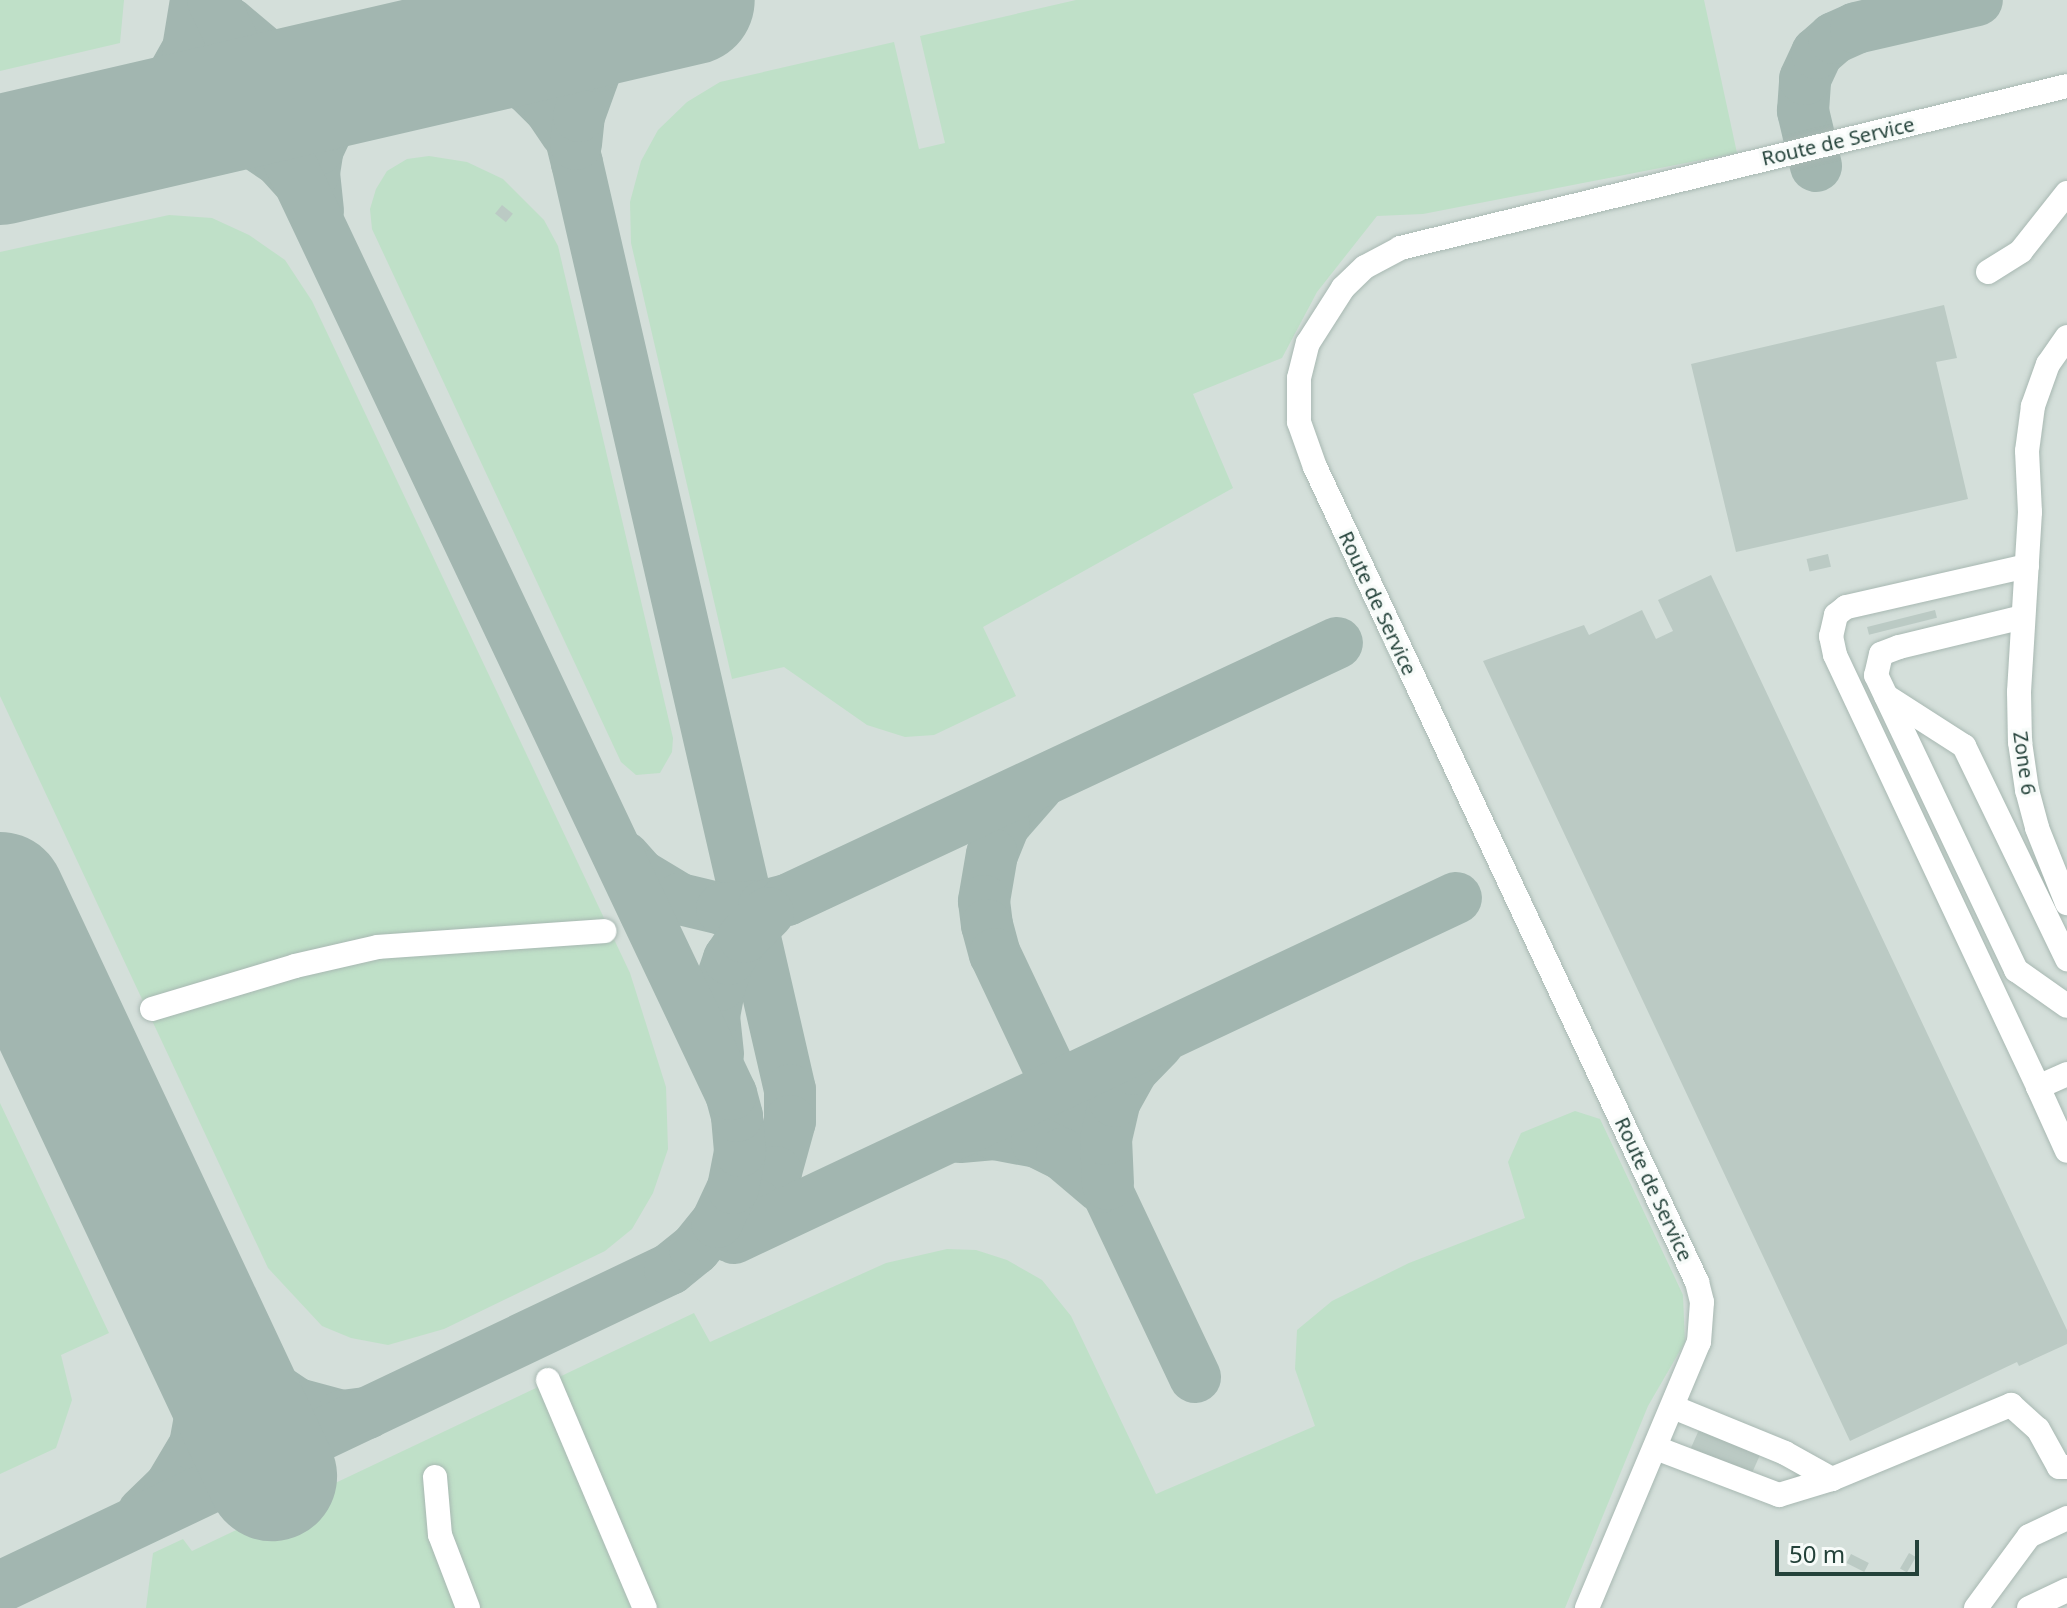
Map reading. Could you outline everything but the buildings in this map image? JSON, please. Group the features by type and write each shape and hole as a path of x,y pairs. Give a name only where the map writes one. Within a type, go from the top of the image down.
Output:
{"street":[{"name":"Route de Service","path":"1587,1608 1699,1342 1703,1322 1697,1282 1315,467 1299,422 1299,378 1308,343 1343,288 1365,267 1400,248 1442,235 2067,86"},
{"path":"1988,272 2021,251 2067,193"},
{"name":"Zone 6","path":"2067,337 2048,364 2033,406 2027,451 2030,512 2023,617 2020,742 2027,790 2037,828 2067,903"},
{"path":"2027,566 1846,607 1836,615 1831,636 1841,668 2067,1151"},
{"path":"2023,617 1881,654 1876,675 2016,970 2067,1006"},
{"path":"1886,696 1964,746 2067,959"},
{"path":"152,1009 295,966 378,947 604,931"},
{"path":"2038,1087 2067,1074"},
{"path":"548,1380 645,1608"},
{"path":"1656,1448 1779,1495 1832,1479 2011,1405 2038,1429 2059,1467 2067,1467"},
{"path":"1673,1407 1785,1453 1832,1479"},
{"path":"435,1477 440,1535 468,1608"},
{"path":"1974,1607 2029,1536 2067,1518"},
{"path":"1598,1582 1610,1608"},
{"path":"2029,1608 2067,1590"}],"shaded area":[{"path":"0,0 2067,0 2067,1608 0,1608"}],"green space":[{"path":"0,0 124,0 120,43 0,71"},
{"path":"1076,0 1704,0 1737,153 1423,214 1377,216 1317,292 1282,358 1193,394 1233,488 983,627 1016,696 934,735 905,737 867,725 784,667 732,679 631,243 630,202 641,161 658,130 687,102 720,82 894,42 919,149 945,143 920,36"},
{"path":"429,156 467,162 503,179 544,220 558,246 673,738 672,752 660,773 636,775 621,762 372,229 370,209 376,189 387,171 407,159"},
{"path":"169,215 212,218 249,235 285,260 312,301 630,973 666,1087 668,1149 653,1193 632,1229 605,1251 444,1329 388,1345 351,1338 322,1326 268,1268 0,696 0,252"},
{"path":"0,1103 109,1333 61,1355 72,1400 56,1448 0,1474"},
{"path":"1575,1111 1600,1119 1683,1295 1685,1342 1648,1406 1565,1608 146,1608 153,1553 183,1539 192,1551 694,1313 710,1342 886,1263 947,1249 976,1250 1007,1260 1042,1280 1071,1316 1156,1494 1315,1426 1295,1369 1297,1330 1332,1301 1409,1263 1525,1218 1508,1162 1521,1133"}],"taxiway":[{"path":"64,145 111,130 140,113 166,88 188,49 196,0"},
{"path":"0,1587 670,1269 695,1249 717,1222 733,1188 740,1151 737,1116 731,1094 213,0"},
{"path":"391,65 423,49 465,0"},
{"path":"530,0 552,62 577,163 790,1090 790,1121 776,1172 756,1205 727,1235"},
{"path":"579,0 615,8 670,5"},
{"path":"1816,166 1803,111 1805,79 1817,53 1834,38 1856,28 1977,0"},
{"path":"576,144 579,116 597,66 620,40 641,23 685,1"},
{"path":"229,23 267,55 315,73 343,75 403,67"},
{"path":"416,64 477,64 508,75 529,88 550,109 566,133"},
{"path":"318,211 314,173 318,149 329,125 342,106 363,87 396,70"},
{"path":"123,131 169,125 227,131 255,144 280,161 296,179"},
{"path":"624,857 640,875 680,899 722,909 764,906 787,900 1337,643"},
{"path":"1038,786 1004,825 992,854 984,901 987,925 995,954 1195,1377"},
{"path":"734,1238 1456,898"},
{"path":"718,1054 714,1016 729,959 744,937 768,913"},
{"path":"1108,1184 1106,1139 1115,1101 1133,1069 1158,1043"},
{"path":"960,1137 994,1134 1037,1142 1062,1154 1101,1187"},
{"path":"143,1513 170,1487 195,1445 205,1390 195,1321 180,1282"},
{"path":"191,1302 200,1319 254,1375 297,1404 342,1416 368,1413"}],"runway":[{"path":"0,160 690,0"},
{"path":"0,897 272,1476"}]}
